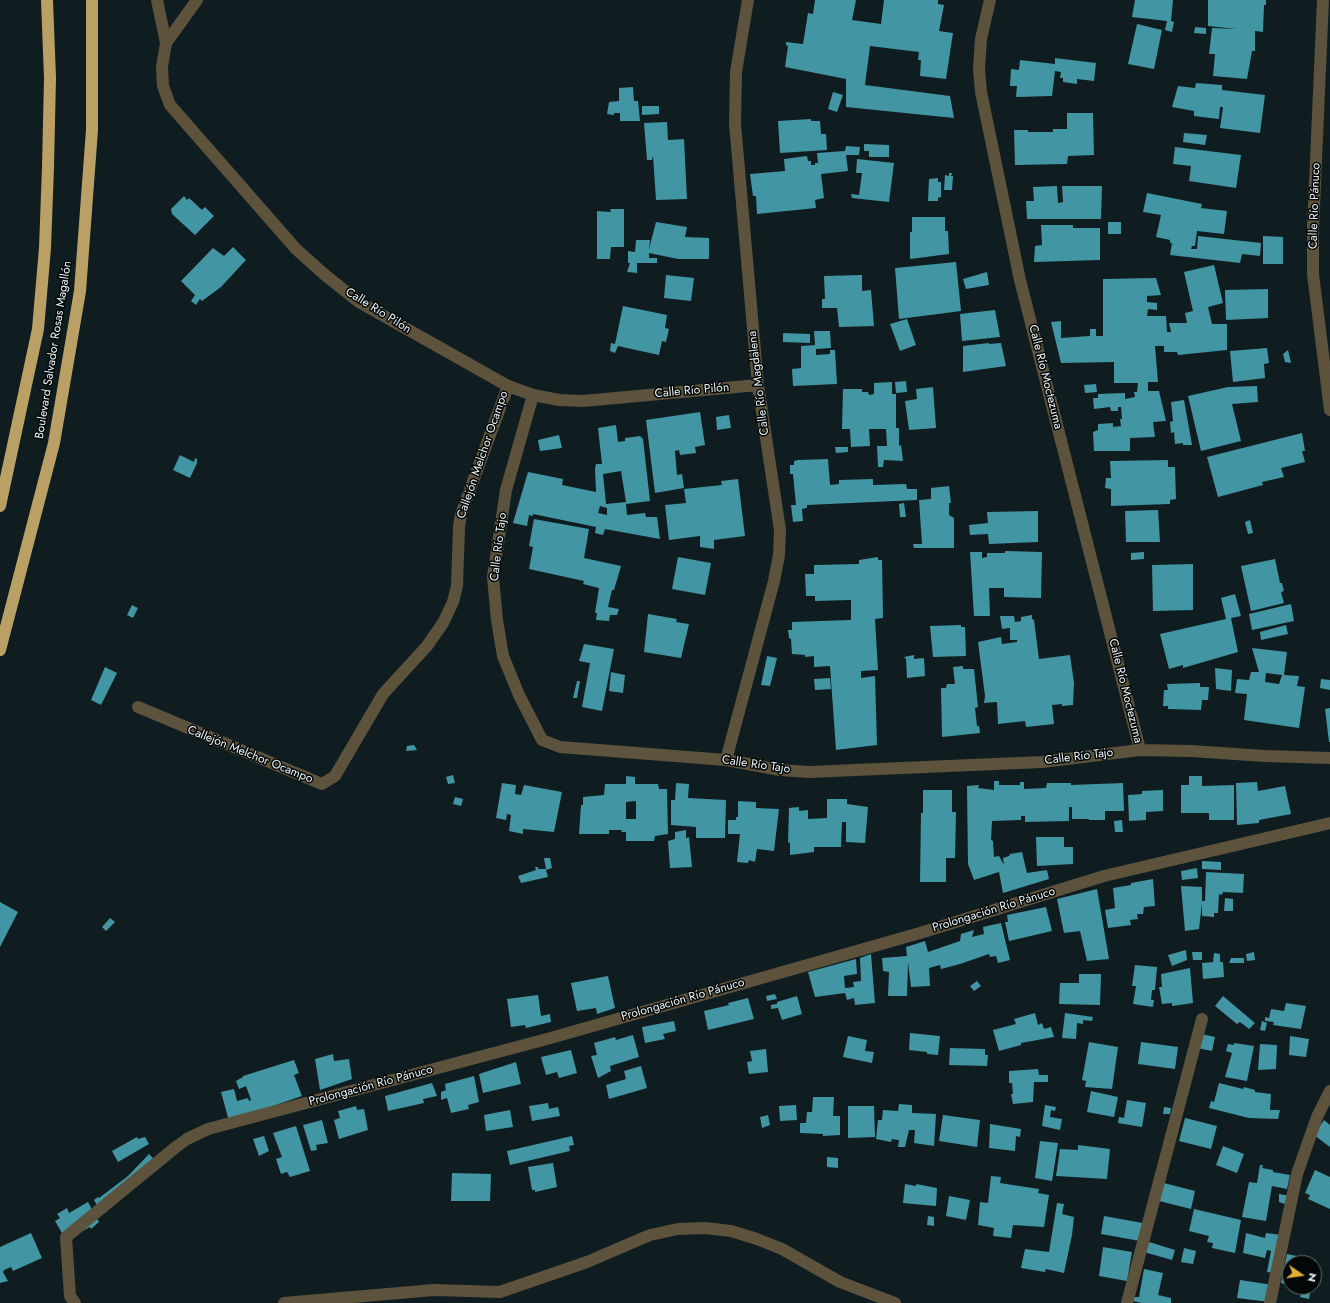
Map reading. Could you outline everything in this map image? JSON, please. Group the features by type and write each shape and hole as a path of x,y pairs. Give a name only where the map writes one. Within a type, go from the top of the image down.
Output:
{"highway":[{"name":"Boulevard Salvador Rosas Magallón","path":"0,506 20,417 38,321 45,248 50,78 47,0"},
{"name":"Boulevard Salvador Rosas Magallón","path":"0,650 54,443 80,291 92,130 92,0"}],"street":[{"name":"Calle Río Pilón","path":"157,0 166,43 162,67 163,86 170,105 296,249 358,302 508,386 533,395 559,400 583,401 758,385"},
{"path":"166,43 197,0"},
{"name":"Calle Río Magdalena","path":"726,760 774,581 779,554 780,530 758,385 735,124 736,72 748,0"},
{"name":"Calle Río Moctezuma","path":"990,0 981,39 979,69 981,92 1020,280 1140,750"},
{"name":"Calle Río Pánuco","path":"1323,0 1313,228 1313,274 1330,410"},
{"name":"Callejón Melchor Ocampo","path":"138,707 322,784 335,776 382,694 427,646 443,623 453,602 457,586 459,527 461,514 508,386"},
{"name":"Calle Río Tajo","path":"533,395 506,490 493,577 496,620 503,656 518,695 542,740 547,743 560,747 726,760 773,769 809,772 1042,762 1140,750 1330,758"},
{"name":"Prolongación Río Pánuco","path":"75,1303 70,1296 66,1237 176,1147 187,1139 208,1130 547,1040 920,933 1104,876 1330,823"},
{"path":"1127,1303 1202,1019"},
{"path":"1270,1303 1297,1174 1317,1117 1330,1091"},
{"path":"284,1303 434,1290 500,1292 587,1262 650,1234 678,1229 705,1228 730,1231 757,1239 782,1249 840,1282 895,1303"}],"building":[{"path":"815,0 856,0 852,20 881,24 884,0 938,0 938,4 944,5 939,31 953,33 946,79 920,76 921,60 918,60 919,52 870,46 865,85 950,96 954,118 846,107 846,79 785,67 788,46 786,45 786,42 803,44 808,13 813,14"},
{"path":"1135,0 1173,0 1171,21 1174,22 1172,32 1165,30 1167,21 1132,17"},
{"path":"1208,0 1266,0 1266,5 1264,5 1263,32 1255,31 1255,51 1252,51 1247,79 1213,76 1215,54 1209,54 1212,28 1237,29 1208,26"},
{"path":"1137,24 1162,30 1154,69 1128,64"},
{"path":"1195,27 1206,28 1206,34 1194,33"},
{"path":"1055,58 1096,63 1094,81 1077,79 1077,84 1063,82 1063,78 1060,78 1061,72 1055,71 1052,96 1016,97 1017,86 1010,86 1011,69 1019,70 1020,60 1055,64"},
{"path":"1196,83 1222,85 1222,90 1265,95 1260,133 1220,128 1223,107 1220,107 1219,119 1194,116 1194,111 1172,107 1178,86 1195,88"},
{"path":"633,87 634,101 638,101 640,121 620,121 620,113 614,113 614,115 607,114 609,102 619,101 619,88"},
{"path":"833,92 843,95 837,112 828,109"},
{"path":"642,106 659,106 659,114 642,115"},
{"path":"1067,113 1093,113 1094,155 1068,156 1067,164 1015,165 1014,130 1028,130 1028,132 1053,132 1053,129 1067,129"},
{"path":"811,119 811,121 820,121 821,134 826,134 827,150 780,153 778,121"},
{"path":"667,122 668,140 684,139 687,199 656,200 653,156 652,160 647,160 644,123"},
{"path":"1184,133 1207,135 1205,145 1183,142"},
{"path":"864,144 889,145 889,157 869,157 869,151 864,151"},
{"path":"846,146 860,147 859,155 846,155 848,171 821,174 824,198 815,200 816,208 757,214 756,196 753,196 750,174 785,171 784,159 807,156 808,161 811,161 811,165 815,165 815,163 818,163 817,153 845,151"},
{"path":"1175,147 1241,155 1236,188 1189,181 1191,166 1173,164"},
{"path":"857,159 894,163 889,202 852,198 851,194 859,195 862,173 856,173"},
{"path":"949,173 952,173 951,176 953,176 952,190 944,190 945,175 949,176"},
{"path":"938,178 938,182 941,182 941,197 938,198 938,201 928,201 929,179"},
{"path":"1057,186 1058,203 1063,202 1062,186 1102,186 1101,219 1027,219 1026,201 1034,201 1033,187"},
{"path":"1147,193 1202,204 1201,208 1227,211 1224,234 1197,231 1195,246 1192,246 1191,249 1197,249 1198,236 1261,243 1260,256 1242,254 1240,263 1170,255 1172,243 1170,243 1170,240 1156,237 1161,215 1143,212"},
{"path":"184,196 187,200 189,198 202,210 205,207 214,216 195,235 172,214 171,209"},
{"path":"610,209 624,209 624,247 611,247 610,259 597,259 597,211 611,212"},
{"path":"912,217 945,217 945,231 948,231 949,254 910,259 910,232 912,232"},
{"path":"656,222 687,227 685,237 709,238 709,259 678,259 649,253 649,258 657,258 657,263 637,263 637,273 627,272 630,263 628,263 628,251 635,252 636,240 650,240 649,249"},
{"path":"1108,222 1121,222 1121,234 1108,234"},
{"path":"1041,225 1073,225 1073,228 1100,228 1100,260 1034,262 1035,246 1042,245"},
{"path":"1263,236 1283,237 1283,264 1263,264"},
{"path":"233,247 246,260 221,287 202,301 200,299 196,305 191,301 195,295 181,281 213,248 224,256"},
{"path":"956,262 961,311 899,319 895,268"},
{"path":"1214,265 1223,303 1208,307 1212,324 1227,324 1227,350 1178,355 1177,352 1164,352 1164,346 1155,346 1158,382 1148,382 1148,391 1159,391 1166,421 1153,422 1155,437 1130,438 1130,451 1094,451 1093,432 1098,430 1098,424 1113,423 1113,427 1121,426 1120,419 1122,419 1121,407 1118,407 1118,411 1111,411 1110,407 1094,409 1093,398 1098,398 1098,394 1125,393 1125,399 1135,397 1134,392 1137,392 1138,383 1114,383 1114,362 1061,363 1051,322 1061,321 1061,338 1090,336 1090,329 1096,329 1096,336 1103,336 1103,279 1156,278 1161,295 1147,296 1147,302 1157,303 1157,310 1148,309 1147,316 1166,316 1167,332 1171,332 1169,323 1187,323 1185,313 1193,311 1184,272"},
{"path":"987,272 989,285 966,289 963,279"},
{"path":"666,275 694,278 691,301 664,298"},
{"path":"862,275 862,291 871,290 874,326 839,327 837,308 822,308 822,299 825,299 824,276"},
{"path":"1268,289 1268,318 1226,320 1225,290"},
{"path":"623,306 667,315 665,328 669,329 666,342 662,341 659,355 618,346 615,353 610,351 611,343 615,344"},
{"path":"995,310 1000,337 962,341 960,314"},
{"path":"907,319 916,345 900,351 890,324"},
{"path":"814,331 830,331 831,348 816,349 816,355 830,354 830,350 835,350 837,384 793,386 792,369 801,368 801,346 815,345"},
{"path":"783,333 810,334 810,343 783,342"},
{"path":"1001,343 1006,366 963,372 963,346"},
{"path":"1267,348 1269,363 1264,364 1265,378 1233,382 1230,351"},
{"path":"1288,350 1291,363 1285,362 1283,354"},
{"path":"906,381 907,392 896,393 895,382"},
{"path":"892,382 892,394 896,394 896,428 899,428 899,446 901,445 903,461 884,460 883,467 878,467 877,446 887,446 886,429 869,429 870,446 851,447 850,429 842,429 843,389 862,389 862,392 868,392 869,395 874,394 874,383"},
{"path":"1096,384 1097,392 1085,393 1084,385"},
{"path":"1257,386 1258,402 1232,404 1241,441 1201,451 1188,396 1228,387"},
{"path":"933,387 936,428 909,430 905,401 917,399 916,389"},
{"path":"1184,400 1192,445 1183,445 1183,443 1175,444 1174,432 1171,433 1170,422 1173,421 1171,402"},
{"path":"700,412 705,445 695,447 696,453 680,455 679,450 675,451 677,475 682,474 684,488 655,493 646,420"},
{"path":"729,415 731,428 717,430 716,417"},
{"path":"616,425 618,442 625,441 625,438 640,436 643,439 650,501 626,504 627,515 645,513 646,517 657,517 660,539 605,529 603,535 595,533 596,527 533,514 533,516 529,515 527,526 513,523 528,472 563,479 562,485 596,492 596,464 602,464 598,428","holes":["621,471 626,502 606,504 603,474","600,506 607,508 607,515 598,513"]},
{"path":"1302,433 1305,451 1302,451 1305,462 1281,468 1284,477 1262,482 1263,485 1218,497 1207,457"},
{"path":"559,435 562,448 540,451 538,440"},
{"path":"835,447 848,447 848,452 836,453"},
{"path":"180,455 194,462 195,458 197,459 197,463 190,478 173,470"},
{"path":"828,459 830,485 839,484 839,480 873,479 873,485 906,484 907,489 917,489 917,500 807,505 807,508 802,509 803,521 793,522 791,505 796,505 793,474 790,474 790,465 794,465 794,461 798,460"},
{"path":"1168,460 1168,467 1175,467 1176,499 1170,500 1170,504 1111,506 1111,489 1105,488 1106,478 1111,478 1110,461"},
{"path":"738,479 745,536 714,540 714,549 700,547 700,536 669,540 665,505 686,503 684,489 722,485 721,481"},
{"path":"949,486 951,503 949,503 949,515 954,518 954,548 914,548 913,544 922,544 919,500 931,499 931,488"},
{"path":"904,503 906,517 900,517 899,504"},
{"path":"1158,510 1160,542 1126,542 1125,511"},
{"path":"1038,511 1038,542 989,544 988,534 970,535 969,525 988,523 987,512"},
{"path":"534,519 589,529 584,558 621,566 614,590 612,590 608,607 619,609 617,615 610,615 609,621 596,620 597,613 595,613 599,588 583,584 584,581 529,569 533,547 529,546"},
{"path":"1250,520 1253,533 1248,534 1245,522"},
{"path":"1005,551 1042,552 1041,598 1004,597 1004,588 989,588 990,616 974,616 970,552 982,552 982,558 987,557 987,553 1005,553"},
{"path":"1144,552 1144,559 1131,560 1131,553"},
{"path":"678,557 711,563 705,595 672,589"},
{"path":"878,557 878,560 882,560 883,618 875,619 878,670 861,671 861,678 875,676 877,745 836,750 830,666 814,667 814,656 805,657 805,655 792,654 791,639 789,638 788,630 792,630 792,622 851,620 851,600 815,601 815,596 806,596 805,574 814,574 814,565 859,564 859,560"},
{"path":"1275,559 1280,583 1282,583 1284,591 1281,592 1284,603 1251,611 1241,566"},
{"path":"1193,564 1193,610 1153,611 1152,565"},
{"path":"1235,594 1241,616 1231,618 1238,652 1183,668 1183,665 1169,669 1160,634 1226,619 1221,598"},
{"path":"1291,604 1294,621 1252,630 1249,614"},
{"path":"132,605 138,608 133,618 127,615"},
{"path":"648,614 677,619 676,622 689,624 681,658 644,652"},
{"path":"1032,615 1039,659 1070,655 1074,683 1073,705 1052,705 1054,724 1026,727 1025,721 998,724 997,702 984,703 985,696 978,642 1001,637 1002,644 1017,642 1017,640 1010,640 1010,628 1002,629 1000,616 1014,616 1015,622 1021,621 1021,617"},
{"path":"961,625 961,627 965,627 966,656 933,657 930,626"},
{"path":"1286,625 1288,634 1261,640 1260,632"},
{"path":"584,644 614,649 602,711 582,707 590,663 579,661"},
{"path":"1252,648 1287,652 1284,675 1299,676 1297,686 1305,687 1299,728 1244,720 1247,694 1235,693 1237,679 1249,680 1251,672 1259,672","holes":["1266,673 1282,675 1279,684 1265,682"]},
{"path":"914,655 914,659 924,658 925,676 907,678 906,659 904,657"},
{"path":"767,656 777,658 770,686 761,685"},
{"path":"963,666 963,669 974,669 978,707 975,708 977,726 979,726 980,733 942,737 941,688 946,688 947,684 955,684 953,667"},
{"path":"105,667 117,673 101,705 91,700"},
{"path":"1215,668 1232,670 1231,691 1216,689"},
{"path":"611,672 625,675 623,693 609,691"},
{"path":"830,678 831,689 815,690 814,679"},
{"path":"1321,679 1330,680 1330,690 1320,688"},
{"path":"577,681 580,681 577,698 573,698"},
{"path":"1200,683 1200,687 1209,687 1208,700 1202,700 1201,710 1168,709 1168,706 1163,706 1164,690 1168,690 1167,684"},
{"path":"1330,708 1330,742 1329,742 1325,709"},
{"path":"414,745 417,750 406,751 407,746"},
{"path":"453,775 455,783 448,784 446,777"},
{"path":"626,776 635,777 635,784 658,784 659,789 667,789 668,834 655,836 654,841 626,841 626,832 621,832 622,830 609,830 609,834 579,834 583,797 604,795 605,784 626,784","holes":["636,801 636,819 626,819 626,802"]},
{"path":"1189,776 1202,776 1202,786 1234,785 1234,820 1209,820 1209,813 1181,813 1181,785 1189,785"},
{"path":"994,781 999,781 999,785 1020,785 1020,782 1024,782 1024,789 1046,788 1047,783 1071,783 1071,785 1123,783 1124,811 1105,811 1105,820 1072,819 1072,807 1069,807 1069,821 1025,822 1025,816 1021,816 1021,820 992,821 991,840 993,841 994,857 999,856 1004,865 1003,858 1009,856 1010,854 1022,852 1027,873 1047,870 1049,879 1003,893 999,872 974,880 968,864 967,786 979,785 978,788 994,790"},
{"path":"1257,782 1258,791 1285,786 1291,814 1259,820 1259,823 1237,825 1236,783"},
{"path":"502,783 516,785 515,794 521,795 524,785 562,792 554,832 523,829 523,834 509,831 511,815 507,814 506,820 496,818"},
{"path":"676,783 689,784 688,798 726,800 725,838 696,838 696,827 671,825 671,800 675,800"},
{"path":"923,790 952,790 952,812 956,812 955,858 946,858 946,882 920,882 921,813 923,813"},
{"path":"1163,790 1163,811 1146,812 1146,820 1129,821 1128,795 1142,794 1142,791"},
{"path":"455,797 463,799 461,806 453,804"},
{"path":"827,799 847,799 847,804 868,807 865,843 846,842 846,822 842,822 841,847 814,847 814,852 790,855 790,842 788,843 789,808 799,807 799,811 808,810 808,819 827,818"},
{"path":"738,801 756,802 756,808 779,809 774,851 757,849 755,862 749,860 748,863 737,862 740,834 728,834 728,820 736,820 736,817 738,817"},
{"path":"1122,820 1123,832 1115,832 1114,821"},
{"path":"686,830 686,838 689,837 692,867 670,868 668,841 675,839 675,832"},
{"path":"1036,837 1064,837 1064,847 1073,847 1073,864 1037,866"},
{"path":"544,858 550,858 552,868 546,870 548,877 521,883 518,876 536,870 535,867 538,867 538,869 546,869"},
{"path":"1202,861 1221,862 1221,870 1202,869"},
{"path":"1197,868 1198,878 1182,880 1181,871"},
{"path":"1206,872 1244,874 1243,893 1223,892 1222,895 1219,894 1218,913 1214,913 1214,917 1202,916 1202,903 1199,929 1185,931 1181,886 1202,887 1202,901 1205,901"},
{"path":"1153,879 1155,906 1144,907 1143,914 1137,914 1138,919 1130,920 1131,925 1108,928 1105,910 1115,908 1113,888"},
{"path":"1097,889 1109,959 1087,961 1080,931 1064,933 1057,899"},
{"path":"1225,898 1233,899 1233,911 1224,911"},
{"path":"0,902 18,912 0,947"},
{"path":"1046,907 1052,931 1009,941 1005,922 1008,922 1007,915"},
{"path":"110,918 115,922 106,931 102,927"},
{"path":"1001,923 1010,960 998,963 996,956 990,957 989,954 941,969 940,965 929,968 930,986 911,987 908,962 907,996 888,996 889,972 883,971 882,958 907,956 906,947 925,941 928,952 960,941 961,934 974,930 972,937 984,934 983,927"},
{"path":"1186,950 1187,960 1172,966 1168,955"},
{"path":"1192,952 1202,952 1202,960 1193,960"},
{"path":"1254,952 1255,960 1247,961 1246,954"},
{"path":"1214,953 1220,954 1220,962 1223,962 1224,977 1203,979 1202,963 1213,962"},
{"path":"871,954 875,1003 855,1005 854,998 847,1000 845,993 815,997 808,972 856,959 857,974 844,976 845,988 854,987 853,982 861,981 860,958"},
{"path":"1231,958 1244,958 1244,963 1229,963"},
{"path":"1135,965 1157,967 1155,990 1152,990 1151,1000 1154,1000 1153,1007 1133,1004 1136,986 1132,986"},
{"path":"1190,968 1193,1003 1172,1006 1172,1003 1162,1004 1159,987 1162,987 1161,974"},
{"path":"1079,974 1101,974 1100,1005 1059,1004 1060,983 1079,983"},
{"path":"608,976 615,1008 597,1014 596,1008 577,1011 571,983"},
{"path":"977,981 981,986 974,991 970,986"},
{"path":"775,994 777,999 767,1001 766,996"},
{"path":"538,995 541,1016 550,1014 551,1022 526,1028 525,1025 511,1027 507,999"},
{"path":"797,996 802,1014 782,1020 778,1008 771,1009 771,1005 777,1004 777,1002"},
{"path":"1223,996 1255,1023 1249,1029 1240,1022 1237,1024 1215,1006"},
{"path":"748,998 754,1019 708,1030 704,1011 729,1005 728,1003"},
{"path":"1286,1003 1306,1006 1301,1029 1273,1025 1274,1022 1265,1021 1265,1017 1269,1018 1271,1009 1284,1011"},
{"path":"1035,1013 1038,1025 1042,1023 1044,1029 1051,1027 1054,1037 1021,1043 1021,1045 999,1051 993,1030 1016,1024 1014,1019"},
{"path":"1065,1013 1093,1017 1092,1021 1083,1020 1083,1024 1077,1023 1076,1039 1062,1038"},
{"path":"674,1021 676,1031 663,1034 665,1039 645,1043 642,1027"},
{"path":"1262,1021 1267,1023 1265,1031 1260,1030"},
{"path":"910,1033 940,1036 938,1055 909,1050"},
{"path":"1201,1034 1215,1037 1212,1051 1197,1048"},
{"path":"633,1035 639,1057 610,1066 611,1071 598,1078 591,1056 597,1055 594,1043 615,1037 616,1040"},
{"path":"848,1036 867,1040 865,1051 874,1052 872,1063 843,1057"},
{"path":"1290,1036 1309,1039 1306,1057 1289,1055"},
{"path":"1089,1042 1118,1047 1112,1089 1085,1087 1086,1081 1082,1080"},
{"path":"1141,1042 1178,1047 1175,1069 1138,1064"},
{"path":"1234,1043 1254,1046 1247,1081 1225,1077 1232,1053 1226,1051 1228,1044 1234,1045"},
{"path":"1260,1044 1277,1045 1276,1069 1258,1070"},
{"path":"950,1048 985,1049 985,1055 988,1055 987,1066 949,1065"},
{"path":"766,1049 768,1072 749,1074 747,1062 752,1061 750,1051"},
{"path":"571,1050 577,1073 559,1078 557,1072 546,1075 541,1057"},
{"path":"333,1054 334,1061 349,1059 352,1079 320,1090 315,1059"},
{"path":"294,1060 299,1073 294,1075 302,1096 229,1121 221,1092 234,1089 237,1101 248,1098 249,1101 251,1100 246,1086 239,1089 236,1081 243,1076"},
{"path":"516,1062 521,1084 483,1093 479,1074"},
{"path":"641,1066 647,1088 609,1099 606,1085 626,1079 624,1071"},
{"path":"1038,1069 1039,1075 1048,1075 1048,1082 1034,1082 1033,1102 1013,1104 1011,1094 1013,1094 1012,1083 1009,1083 1009,1071"},
{"path":"474,1076 479,1102 468,1105 469,1109 451,1113 447,1098 441,1100 441,1092 446,1090 445,1084"},
{"path":"432,1083 437,1096 423,1099 424,1103 388,1111 385,1096"},
{"path":"1219,1083 1243,1089 1244,1087 1255,1090 1255,1092 1271,1094 1270,1110 1280,1110 1278,1119 1249,1118 1209,1108 1211,1101 1214,1102"},
{"path":"1091,1091 1118,1097 1114,1117 1087,1112"},
{"path":"813,1097 834,1097 833,1116 840,1116 840,1135 823,1136 823,1134 800,1133 800,1123 806,1123 807,1112 812,1112"},
{"path":"1127,1100 1146,1103 1142,1127 1118,1123 1119,1117 1124,1118"},
{"path":"548,1103 549,1109 558,1107 560,1116 532,1121 529,1106"},
{"path":"899,1104 912,1105 912,1113 936,1114 934,1146 914,1143 915,1130 909,1130 905,1147 898,1147 899,1140 892,1139 891,1142 876,1139 878,1120 882,1120 883,1110 898,1111"},
{"path":"796,1105 797,1120 780,1121 779,1106"},
{"path":"1045,1105 1056,1107 1055,1111 1051,1110 1050,1117 1062,1119 1060,1130 1042,1126"},
{"path":"356,1106 357,1110 364,1109 368,1130 339,1139 334,1120 340,1118 338,1111"},
{"path":"848,1106 874,1106 875,1137 848,1138"},
{"path":"1164,1107 1171,1108 1170,1114 1163,1114"},
{"path":"510,1110 513,1127 486,1131 484,1115"},
{"path":"768,1115 770,1125 762,1128 760,1117"},
{"path":"943,1115 980,1120 977,1147 939,1141"},
{"path":"1185,1118 1217,1126 1211,1149 1179,1141"},
{"path":"322,1120 328,1143 316,1145 317,1150 311,1151 303,1125"},
{"path":"1324,1120 1330,1125 1330,1147 1314,1135"},
{"path":"990,1124 1021,1129 1020,1137 1016,1136 1015,1151 989,1148"},
{"path":"296,1126 310,1171 290,1177 287,1172 281,1174 276,1159 282,1157 273,1133"},
{"path":"264,1136 269,1151 259,1156 253,1139"},
{"path":"572,1136 574,1145 569,1146 570,1151 510,1165 507,1151"},
{"path":"137,1137 138,1139 145,1137 149,1144 118,1162 112,1151"},
{"path":"1040,1141 1058,1143 1052,1181 1035,1178"},
{"path":"1078,1145 1110,1149 1107,1179 1056,1176 1060,1149 1078,1150"},
{"path":"1223,1146 1244,1154 1237,1173 1216,1165"},
{"path":"149,1154 158,1163 106,1210 107,1212 102,1214 94,1200 98,1197 99,1198 128,1176"},
{"path":"827,1157 838,1158 838,1168 827,1167"},
{"path":"553,1163 557,1187 535,1192 535,1190 532,1190 528,1167"},
{"path":"1260,1165 1263,1165 1262,1168 1273,1170 1273,1172 1290,1175 1287,1189 1272,1186 1266,1221 1242,1217 1249,1182 1257,1183"},
{"path":"1315,1170 1330,1177 1330,1209 1308,1199 1310,1195 1305,1193"},
{"path":"452,1173 491,1174 490,1201 451,1201"},
{"path":"991,1176 1001,1177 1000,1183 1039,1189 1038,1193 1049,1195 1044,1227 1013,1225 1011,1238 993,1236 994,1228 978,1225 980,1202 988,1203"},
{"path":"1164,1183 1195,1191 1191,1209 1159,1201"},
{"path":"905,1184 916,1186 916,1184 937,1188 936,1206 903,1203"},
{"path":"1279,1194 1290,1196 1288,1205 1279,1202"},
{"path":"949,1196 970,1200 966,1220 946,1216"},
{"path":"88,1202 99,1222 91,1229 90,1227 66,1240 55,1221 60,1218 57,1214 67,1208 69,1213"},
{"path":"1057,1203 1064,1204 1062,1214 1074,1217 1064,1273 1046,1269 1045,1272 1021,1268 1025,1249 1049,1252"},
{"path":"1194,1209 1241,1220 1235,1253 1212,1248 1213,1243 1207,1242 1209,1236 1189,1231"},
{"path":"928,1216 934,1217 934,1226 927,1225"},
{"path":"1104,1216 1143,1223 1140,1241 1101,1234"},
{"path":"31,1233 42,1258 13,1271 11,1267 4,1270 3,1272 8,1281 0,1283 0,1247"},
{"path":"1246,1233 1265,1238 1266,1233 1282,1235 1275,1273 1267,1272 1271,1251 1267,1250 1265,1258 1243,1253"},
{"path":"1146,1241 1175,1250 1172,1260 1144,1252"},
{"path":"1103,1247 1132,1252 1127,1281 1099,1276"},
{"path":"1184,1248 1196,1251 1193,1264 1181,1262"},
{"path":"1144,1269 1163,1273 1158,1295 1171,1298 1171,1303 1142,1303 1133,1301 1134,1297 1139,1297"},
{"path":"1240,1280 1273,1285 1270,1302 1237,1298"},
{"path":"1300,1295 1310,1295 1309,1299 1300,1297"}]}
